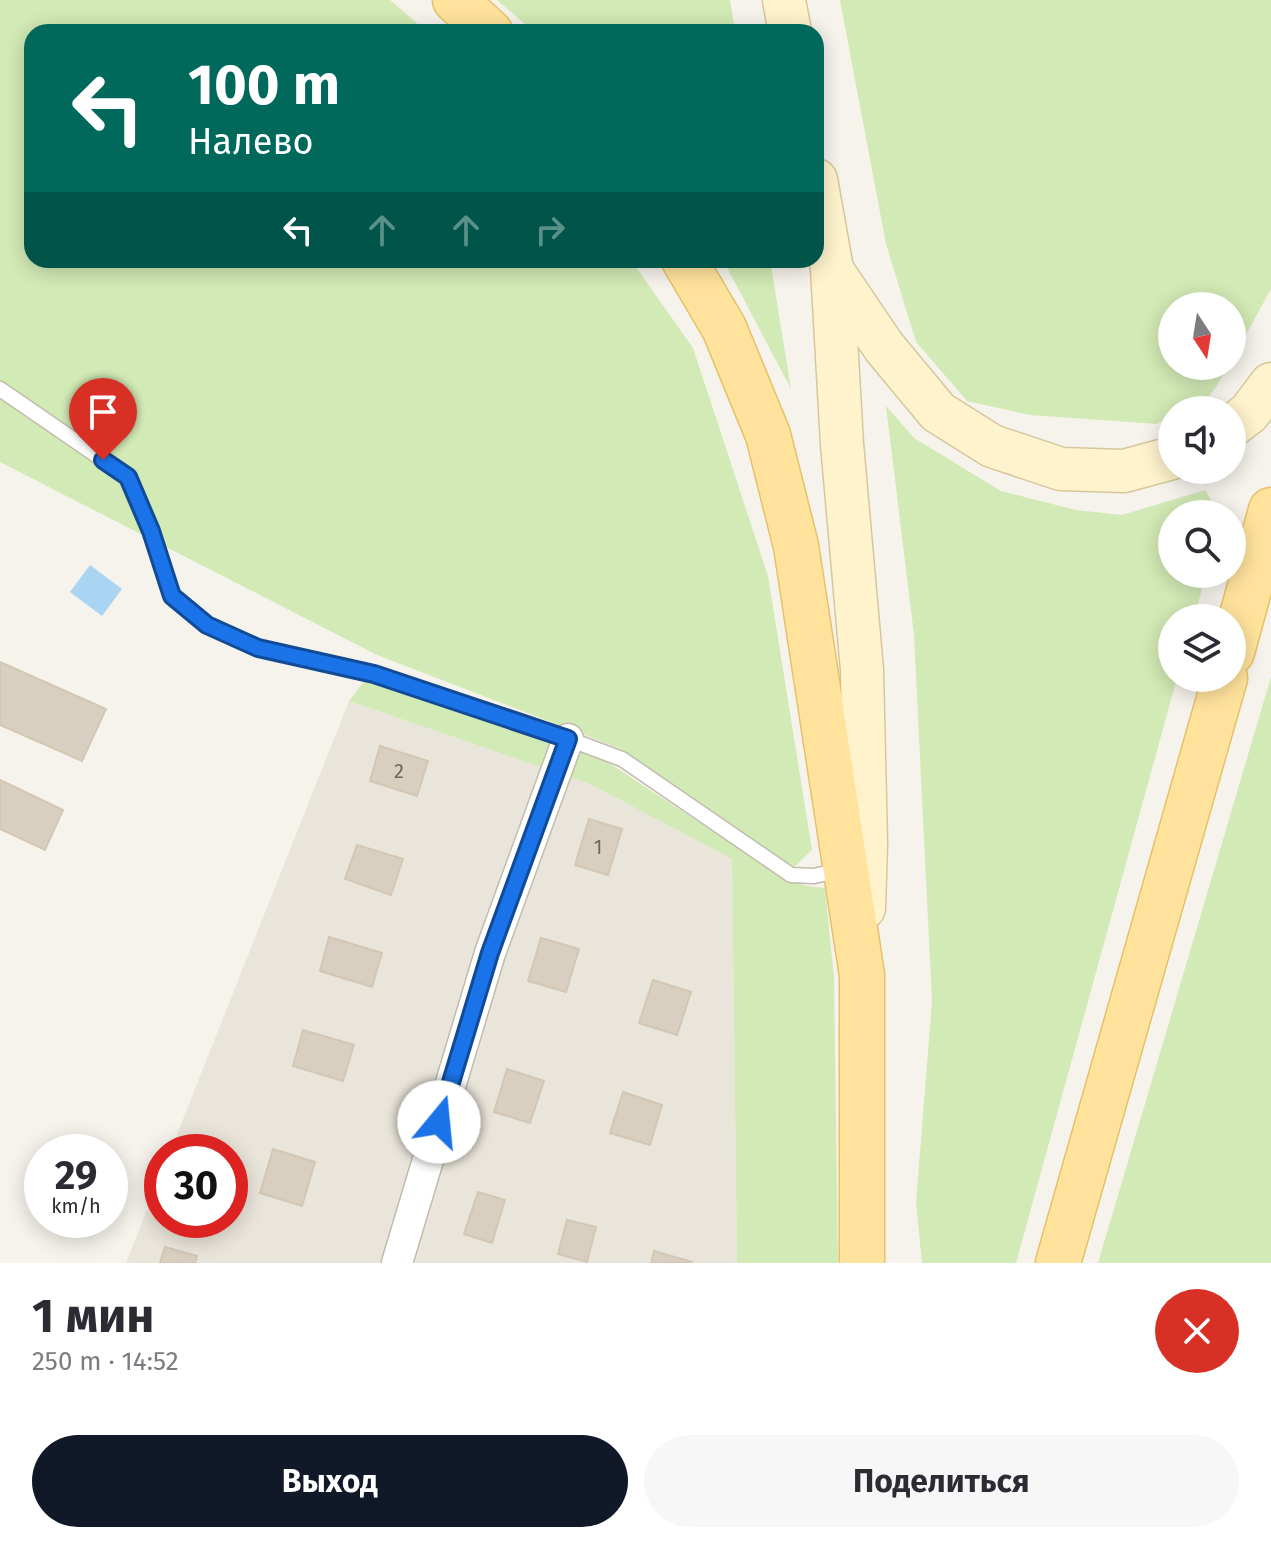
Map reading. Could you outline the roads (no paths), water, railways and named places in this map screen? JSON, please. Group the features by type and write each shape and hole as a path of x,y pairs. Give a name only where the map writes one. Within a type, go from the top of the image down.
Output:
{"main road":[{"path":"455,0 481,24"},
{"path":"784,0 788,24"},
{"path":"824,224 832,269 842,444 862,670 866,843 862,975 862,1263"},
{"path":"689,268 724,328 768,435 796,546 862,975"},
{"path":"832,269 884,347 938,412 992,446 1061,469 1124,471 1158,462"},
{"path":"1246,415 1271,384"},
{"path":"1245,604 1271,510"},
{"path":"1058,1263 1221,692"}],"street":[{"path":"397,1263 490,953 568,739"}],"lane":[{"path":"0,389 128,477 151,531 172,596 207,625 258,648 374,674 622,759 791,875 814,876 844,869"}],"water":[{"path":"90,565 122,589 102,616 70,592"}]}
